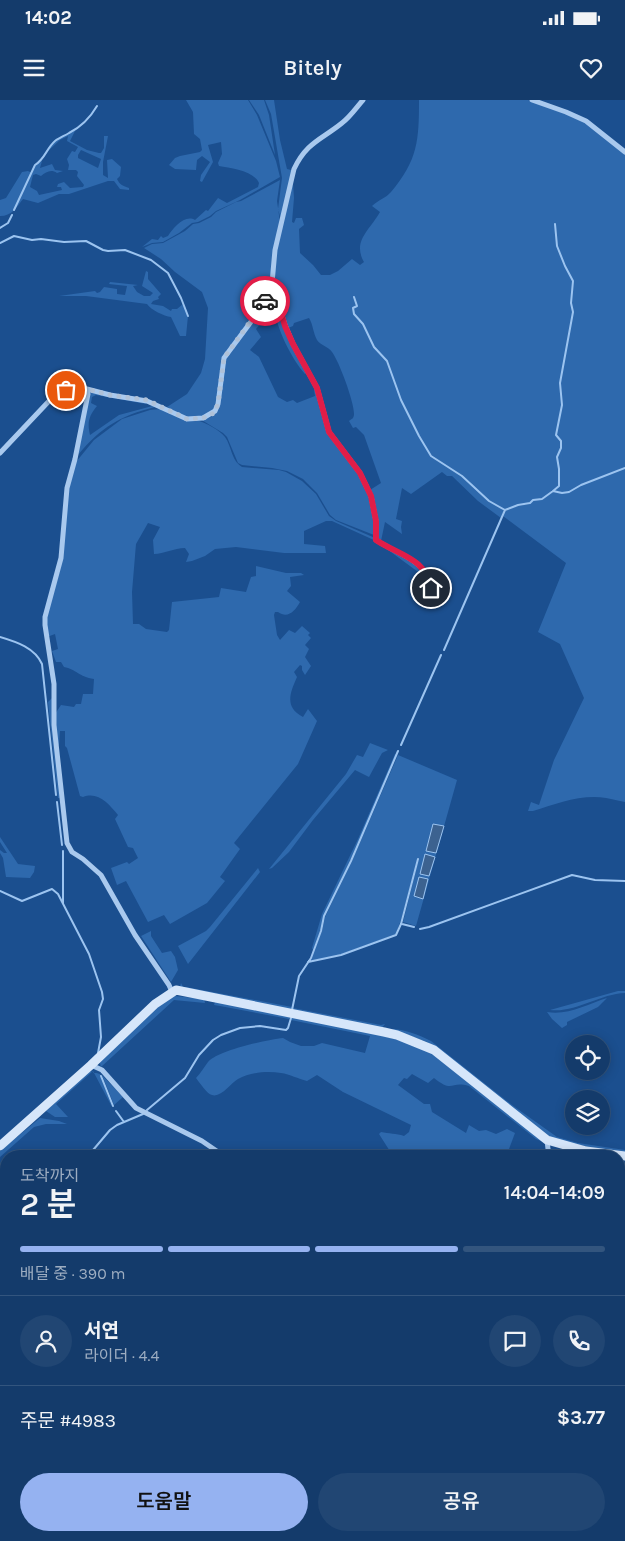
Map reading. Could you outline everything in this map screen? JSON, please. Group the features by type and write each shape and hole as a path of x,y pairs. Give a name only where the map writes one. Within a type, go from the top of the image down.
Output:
{"main road":[{"path":"0,1146 91,1065 155,1004 176,990 384,1032 410,1040 434,1050 547,1140 582,1150"}],"street":[{"path":"0,453 59,393 74,388 147,400 187,419 203,418 211,415 218,404 224,358 262,307 272,283 278,236 294,169 299,159 312,144 343,122 363,100"},
{"path":"532,100 586,121 625,152"},
{"path":"272,283 285,326 317,388 329,432 360,473 371,496 376,521 376,540 421,564 430,580 431,588"},
{"path":"83,388 88,394 75,459 66,488 61,558 44,625 54,684 54,725 66,836 72,852 93,867 107,884 135,935 172,992"},
{"path":"91,1065 102,1070 136,1108 202,1141 215,1150"},
{"path":"547,1140 548,1150"}],"shaded area":[{"path":"186,100 248,100 257,115 276,161 280,177 210,216 192,223 163,242 152,243 142,247 152,239 158,240 161,236 163,238 168,236 183,220 195,220 206,210 208,211 218,198 227,203 258,187 259,183 256,179 247,173 219,166 218,163 222,154 221,142 208,145 213,162 202,182 200,181 201,175 210,162 202,156 197,160 196,170 175,169 169,165 175,158 202,150 200,139 194,134 193,112"},
{"path":"249,100 264,100 269,115 275,155 259,115"},
{"path":"265,100 274,100 280,140 287,169 291,170 294,167 281,220 278,209 282,178 271,114"},
{"path":"419,100 528,100 585,122 625,154 625,802 587,797 528,811 531,802 539,805 554,760 584,698 560,644 538,632 566,563 503,516 505,511 530,504 533,500 530,503 503,509 501,518 478,501 452,476 447,476 442,472 411,494 402,488 396,519 402,521 402,534 385,522 381,541 379,539 370,490 381,483 364,435 356,427 353,428 349,421 353,418 354,410 339,364 330,350 317,340 309,318 294,323 293,326 288,328 280,304 275,279 276,255 280,231 293,183 292,222 294,223 296,218 302,218 304,225 299,229 300,253 321,275 330,275 338,271 352,259 360,265 364,262 361,255 361,242 380,212 372,206 391,192 407,170 412,159 417,138"},
{"path":"76,129 70,141 87,150 101,153 104,148 104,136 108,136 103,162 103,175 108,178 107,160 112,159 121,167 120,176 117,179 119,183 129,188 129,190 120,189 114,181 108,181 69,194 59,194 38,203 23,199 11,213 0,216 0,200 6,198 22,172 28,171 32,173 36,165 42,161 40,168 52,164 55,170 63,171 57,173 53,171 41,176 33,175 30,187 37,191 39,195 62,190 61,187 57,187 58,184 64,182 70,188 83,187 84,185 77,176 78,172 76,170 68,170 67,159 72,151 75,152 78,147 67,141 68,136 60,140 45,154 56,140","holes":["81,150 101,159 98,168 78,158 78,155"]},
{"path":"280,180 277,201 280,222 271,280 263,303 228,350 217,403 210,415 188,418 167,407 187,394 201,373 205,359 208,308 202,292 161,259 144,248 152,244 163,243 185,231 193,224 211,217 216,212"},
{"path":"146,271 148,272 148,279 161,294 158,297 159,299 151,304 163,306 171,311 183,304 188,316 186,336 180,336 171,317 158,312 147,304 86,296 59,296 95,291 97,293 104,287 117,289 117,294 125,295 127,286 109,284 110,282 138,285 133,286 137,292 144,296 150,296 153,293 142,286"},
{"path":"272,287 307,373 305,374 285,343 274,308 256,329 261,337 250,350 259,357 278,397 287,402 293,400 297,403 315,396 314,390 316,389 327,428 361,479 366,490 373,517 374,535 336,520 330,515 317,493 303,479 287,471 238,463 227,437 200,419 211,417 216,411 225,359"},
{"path":"88,392 148,402 146,404 96,395 92,397 91,403 97,406 89,419 90,435 119,415 156,405 155,407 131,414 112,424 86,445 78,455"},
{"path":"161,409 195,419 220,432 225,437 236,461 242,467 279,470 302,481 316,494 329,516 375,538 420,566 429,580 376,541 332,521 326,521 304,531 304,544 325,546 326,553 284,553 236,547 215,549 205,556 186,562 189,554 185,548 154,554 153,540 160,527 148,523 136,544 132,592 133,624 139,624 146,629 167,632 169,630 172,602 219,597 221,588 246,592 251,577 256,576 256,566 304,575 290,577 291,586 287,591 300,602 296,608 291,613 285,615 275,612 274,615 277,635 280,640 289,630 295,633 302,626 310,633 308,635 311,638 305,645 309,649 305,657 311,666 305,675 300,665 294,672 297,677 290,699 293,709 297,713 303,717 308,709 317,721 298,764 234,843 240,849 220,877 225,881 207,903 170,924 164,915 148,922 126,881 117,885 111,868 127,862 129,864 138,858 133,848 128,847 115,819 118,815 111,807 98,797 80,796 65,746 65,731 60,731 59,745 57,746 55,714 61,705 74,707 76,704 81,704 83,694 93,694 94,679 64,667 61,662 56,662 52,651 58,649 55,634 47,637 46,618 60,570 68,488 76,462 94,440 122,419 150,410"},
{"path":"53,697 61,798 58,798 48,702"},
{"path":"370,743 388,750 382,753 369,777 355,770 289,852 269,869 346,774 357,755 363,757"},
{"path":"395,754 397,754 324,916 321,931 313,950 322,914 358,839"},
{"path":"398,755 457,780 416,926 403,922 419,858 396,934 339,955 310,961 322,931 325,917 352,861"},
{"path":"433,824 444,826 436,853 426,851"},
{"path":"0,837 18,864 35,866 30,878 6,877 0,850 7,853 0,842"},
{"path":"425,854 435,857 429,876 420,874"},
{"path":"258,868 260,872 188,964 178,946 206,931"},
{"path":"419,877 428,879 423,899 414,896"},
{"path":"151,931 151,936 162,953 171,951 175,957 178,970 171,982 141,936"},
{"path":"181,983 183,987 292,1007 292,1009 381,1025 385,1024 381,1029 180,987"},
{"path":"618,991 625,991 625,993 606,996 569,1009 550,1010"},
{"path":"175,996 204,999 205,1003 174,1000 101,1067 99,1060 166,999"},
{"path":"607,998 598,1007 567,1022 567,1025 562,1028 547,1012 570,1011"},
{"path":"215,1002 322,1023 398,1040 421,1048 433,1054 543,1142 536,1139 469,1086 458,1084 449,1086 440,1083 434,1078 428,1083 412,1074 407,1079 404,1078 398,1085 424,1104 430,1104 432,1112 466,1133 469,1125 479,1131 486,1130 496,1134 507,1129 515,1133 510,1150 389,1150 379,1134 381,1132 404,1136 409,1132 411,1125 343,1092 317,1075 307,1081 288,1074 253,1073 238,1079 219,1094 212,1095 196,1078 208,1062 222,1053 255,1043 283,1038 301,1046 314,1046 322,1043 365,1053 370,1036 291,1020 291,1017 289,1019 214,1005"},
{"path":"391,1029 411,1033 431,1041 512,1105 557,1137 578,1143 625,1150 587,1147 551,1138 427,1042"},
{"path":"89,1071 92,1072 56,1104 68,1117 55,1117 46,1111"},
{"path":"94,1072 100,1074 112,1107"},
{"path":"102,1075 123,1097 114,1105"},
{"path":"40,1118 67,1124 46,1124 34,1127 8,1150 1,1150"}],"waterway":[{"path":"14,210 35,165 41,160 49,147 55,141 81,125 97,106"},
{"path":"0,228 8,223 12,215"},
{"path":"553,491 559,486 557,457 561,448 561,441 556,435 562,405 560,383 573,312 571,303 573,281 557,246 555,224"},
{"path":"0,243 14,236 32,240 86,241 103,250 125,250 151,260 168,273 188,316"},
{"path":"354,297 357,306 353,308 354,314 363,324 374,347 387,361 401,400 431,456 462,476 489,501 505,510 530,503 533,500 542,499 553,491 569,492 581,485 625,468"},
{"path":"444,650 505,510"},
{"path":"0,637 30,650 39,658 42,664 56,795"},
{"path":"401,745 441,655"},
{"path":"292,1010 299,976 311,958 321,931 324,916 351,861 398,751"},
{"path":"57,802 62,845"},
{"path":"63,851 63,903"},
{"path":"308,962 341,955 396,935 401,924 418,859"},
{"path":"420,929 572,875 595,880 625,881"},
{"path":"0,891 22,901 52,889 58,894 89,954 102,992 103,999 99,1010 101,1037 98,1053"},
{"path":"402,924 414,927"},
{"path":"147,1110 185,1078 199,1055 213,1040 240,1028 260,1026 286,1030 291,1018"},
{"path":"101,1076 113,1106"},
{"path":"116,1111 124,1122"},
{"path":"93,1150 110,1130 143,1114"}],"way so far":[{"path":"66,390 83,388 110,395 147,400 187,419 203,418 211,415 218,404 224,358 265,301"}],"route":[{"path":"265,301 272,283 285,326 317,388 329,432 360,473 371,496 376,521 376,540 421,564 430,580 431,588"}]}
